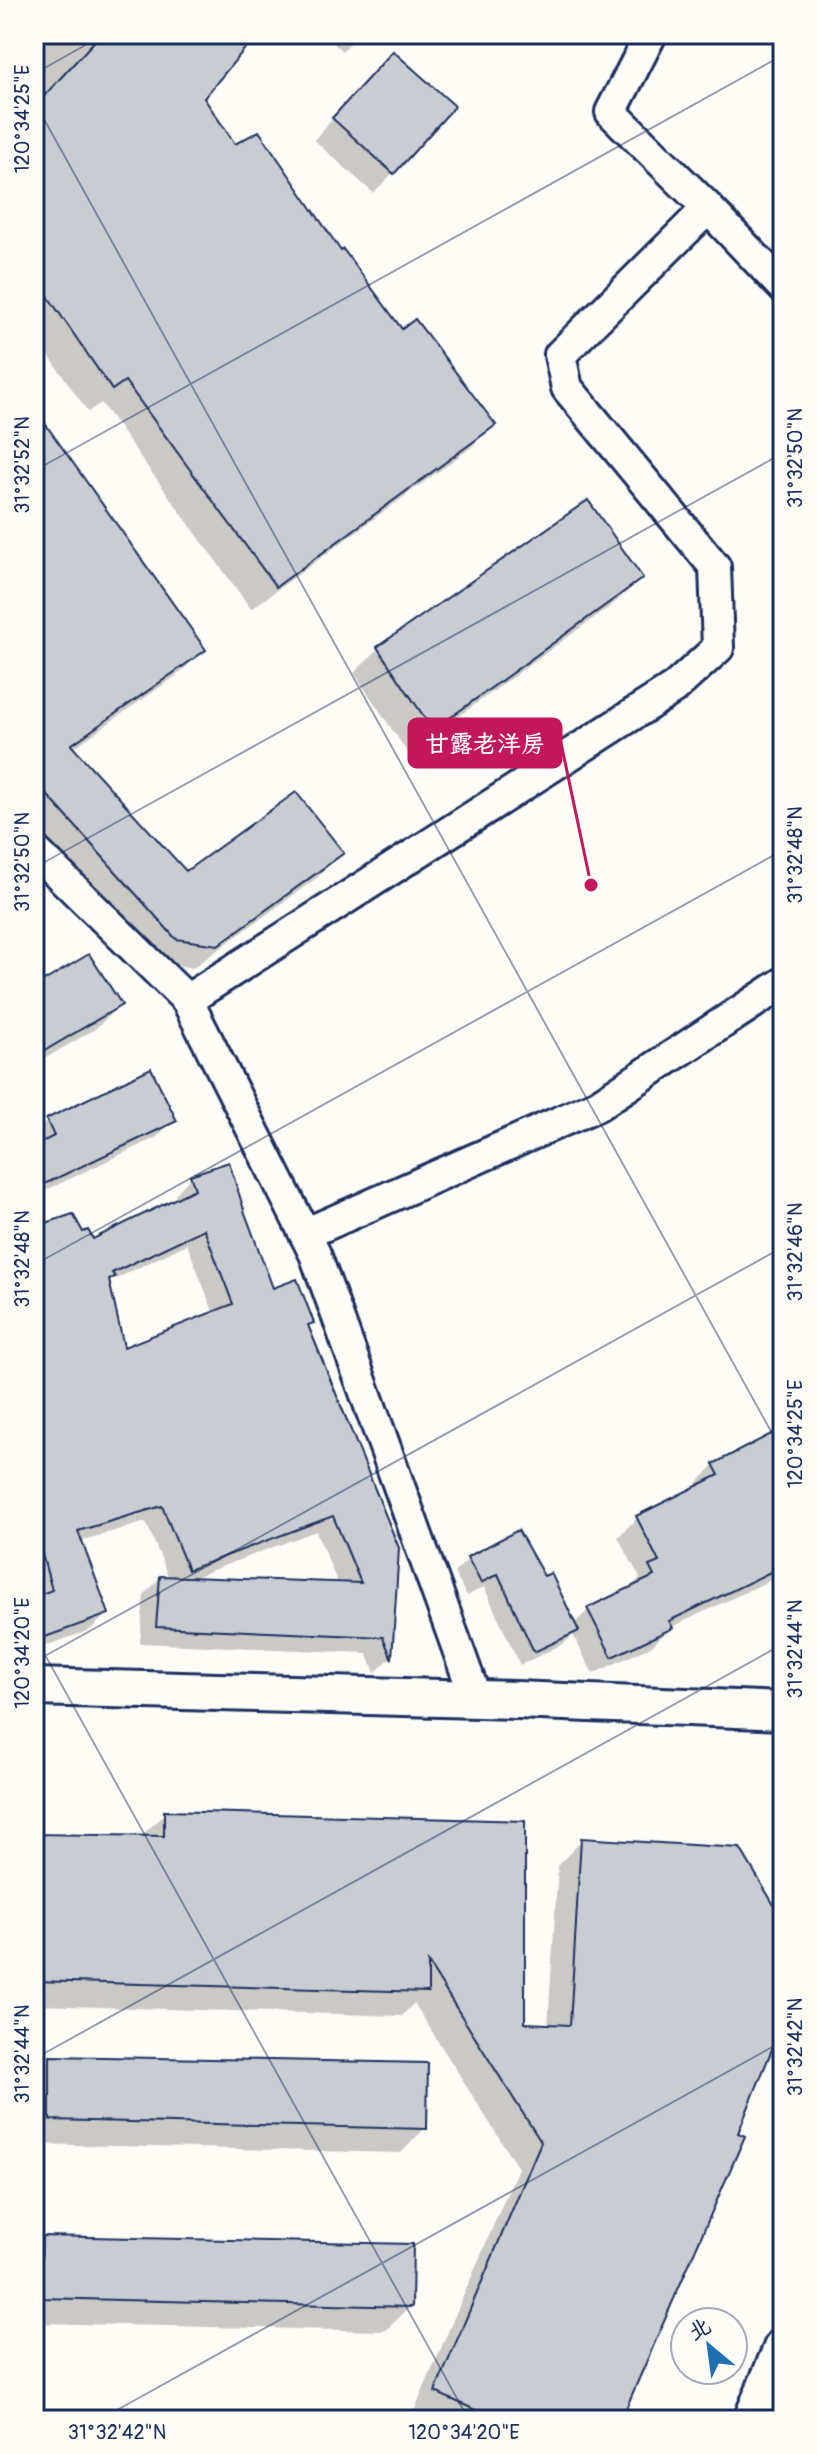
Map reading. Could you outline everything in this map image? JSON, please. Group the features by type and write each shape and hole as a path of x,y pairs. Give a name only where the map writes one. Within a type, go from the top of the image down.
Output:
{"street":[{"path":"651,34 611,112 783,287"},
{"path":"187,1000 674,688 718,648 715,567 567,388 560,355 708,208"},
{"path":"34,850 187,1000 315,1254 476,1699"},
{"path":"305,1234 598,1105 783,983"},
{"path":"34,1687 783,1711"},
{"path":"752,2420 783,2346"}],"building":[{"path":"101,34 257,34 204,98 235,144 259,131 341,251 343,249 402,329 415,319 496,425 276,587 125,381 112,390 34,276 34,107"},
{"path":"393,51 455,106 394,174 332,118"},
{"path":"34,408 206,650 71,745 186,871 296,792 344,853 218,945 176,939 34,780"},
{"path":"588,500 643,578 433,730 377,647"},
{"path":"89,954 122,1005 34,1057 34,987"},
{"path":"151,1068 177,1121 34,1189 34,1146 54,1136 46,1119"},
{"path":"229,1162 273,1288 297,1279 314,1323 308,1325 399,1548 392,1659 383,1637 156,1627 160,1576 361,1583 333,1516 188,1570 162,1506 78,1531 109,1614 34,1641 34,1597 52,1590 34,1526 34,1227 73,1214 83,1232 88,1230 93,1239 195,1189 190,1175","holes":["204,1229 233,1304 124,1347 109,1280 115,1277 112,1273"]},
{"path":"783,1428 783,1566 669,1621 673,1628 612,1657 587,1608 654,1576 649,1566 659,1562 636,1516 719,1475 713,1464"},
{"path":"518,1530 544,1576 551,1573 579,1631 534,1652 498,1574 481,1583 467,1557"},
{"path":"164,1811 525,1821 525,2023 570,2025 581,1838 740,1848 783,1920 783,2022 738,2133 745,2136 621,2420 498,2420 435,2392 541,2142 428,1963 428,1992 34,1981 34,1834 164,1836"},
{"path":"50,2056 428,2063 427,2129 50,2120"},
{"path":"42,2236 413,2244 412,2307 40,2298"}],"place":[{"name":"甘露老洋房","path":"591,885"}]}
